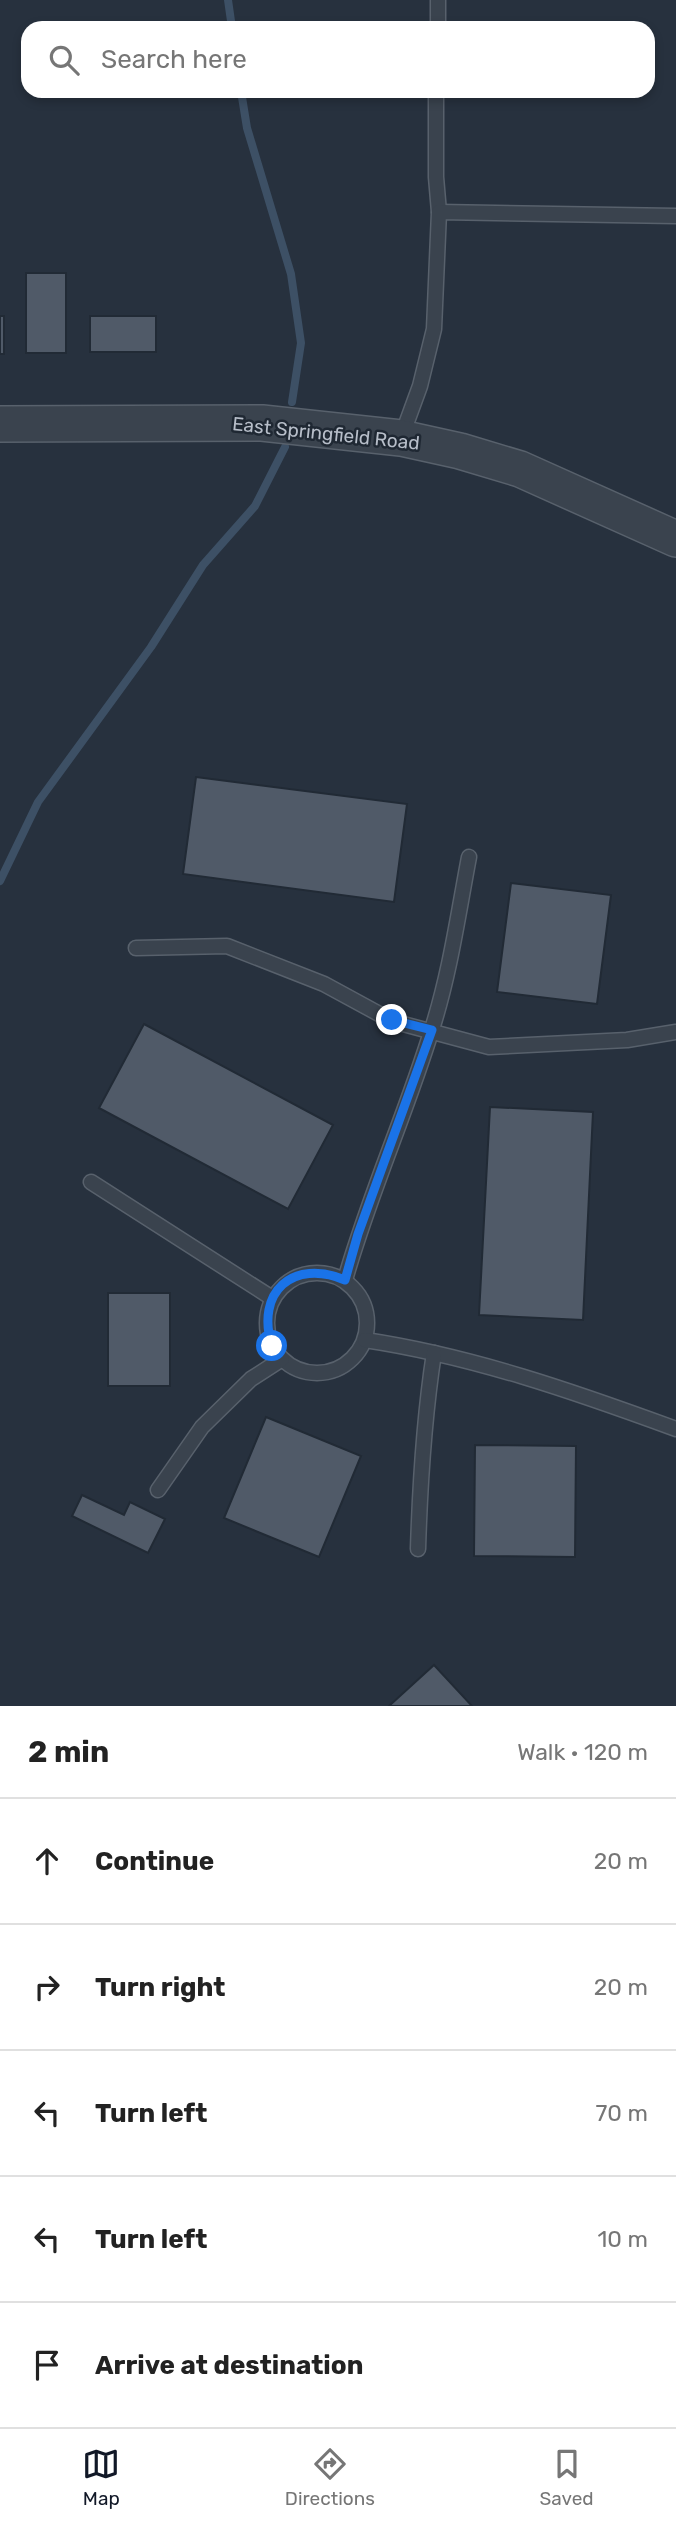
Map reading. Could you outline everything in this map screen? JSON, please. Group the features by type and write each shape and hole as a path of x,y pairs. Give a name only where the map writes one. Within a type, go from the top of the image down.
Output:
{"street":[{"name":"East Springfield Road","path":"0,424 262,423 401,438 460,451 520,469 676,539"}],"lane":[{"path":"438,0 438,21"},
{"path":"401,438 420,386 434,329 439,212 436,98"},
{"path":"439,212 676,216"},
{"path":"345,1280 358,1234 432,1030 446,979 469,857"},
{"path":"136,948 227,946 324,984 392,1020 488,1047 627,1040 676,1032"},
{"path":"92,1182 272,1298"},
{"path":"313,1272 330,1274 345,1280 358,1292 366,1306 368,1323 365,1339 357,1354 344,1366 329,1372 312,1373 295,1369 282,1359 272,1346 267,1330 267,1314 272,1298 283,1285 297,1276 313,1272"},
{"path":"365,1339 498,1369 587,1396 676,1429"},
{"path":"418,1549 419,1482 434,1353"},
{"path":"158,1490 202,1427 251,1379 282,1359"}],"building":[{"path":"26,273 66,273 66,353 26,353"},
{"path":"0,316 4,316 4,354 0,354"},
{"path":"90,316 156,316 156,352 90,352"},
{"path":"196,777 407,804 394,902 183,874"},
{"path":"511,883 611,895 597,1004 497,992"},
{"path":"144,1024 333,1125 288,1209 99,1108"},
{"path":"490,1107 593,1112 583,1320 479,1315"},
{"path":"108,1293 170,1293 170,1386 108,1386"},
{"path":"266,1417 361,1456 319,1557 224,1518"},
{"path":"475,1445 576,1446 575,1557 474,1556"},
{"path":"82,1495 124,1515 130,1502 165,1519 148,1553 72,1516"},
{"path":"434,1665 472,1706 389,1706"}],"waterway":[{"path":"228,0 231,21"},
{"path":"242,98 247,128 291,274 301,343 292,402"},
{"path":"0,881 38,802 151,647 203,565 255,506 285,447"}],"route":[{"path":"272,1346 267,1330 267,1314 272,1298 283,1285 297,1276 313,1272 330,1274 345,1280 358,1234 432,1030 392,1020"}]}
